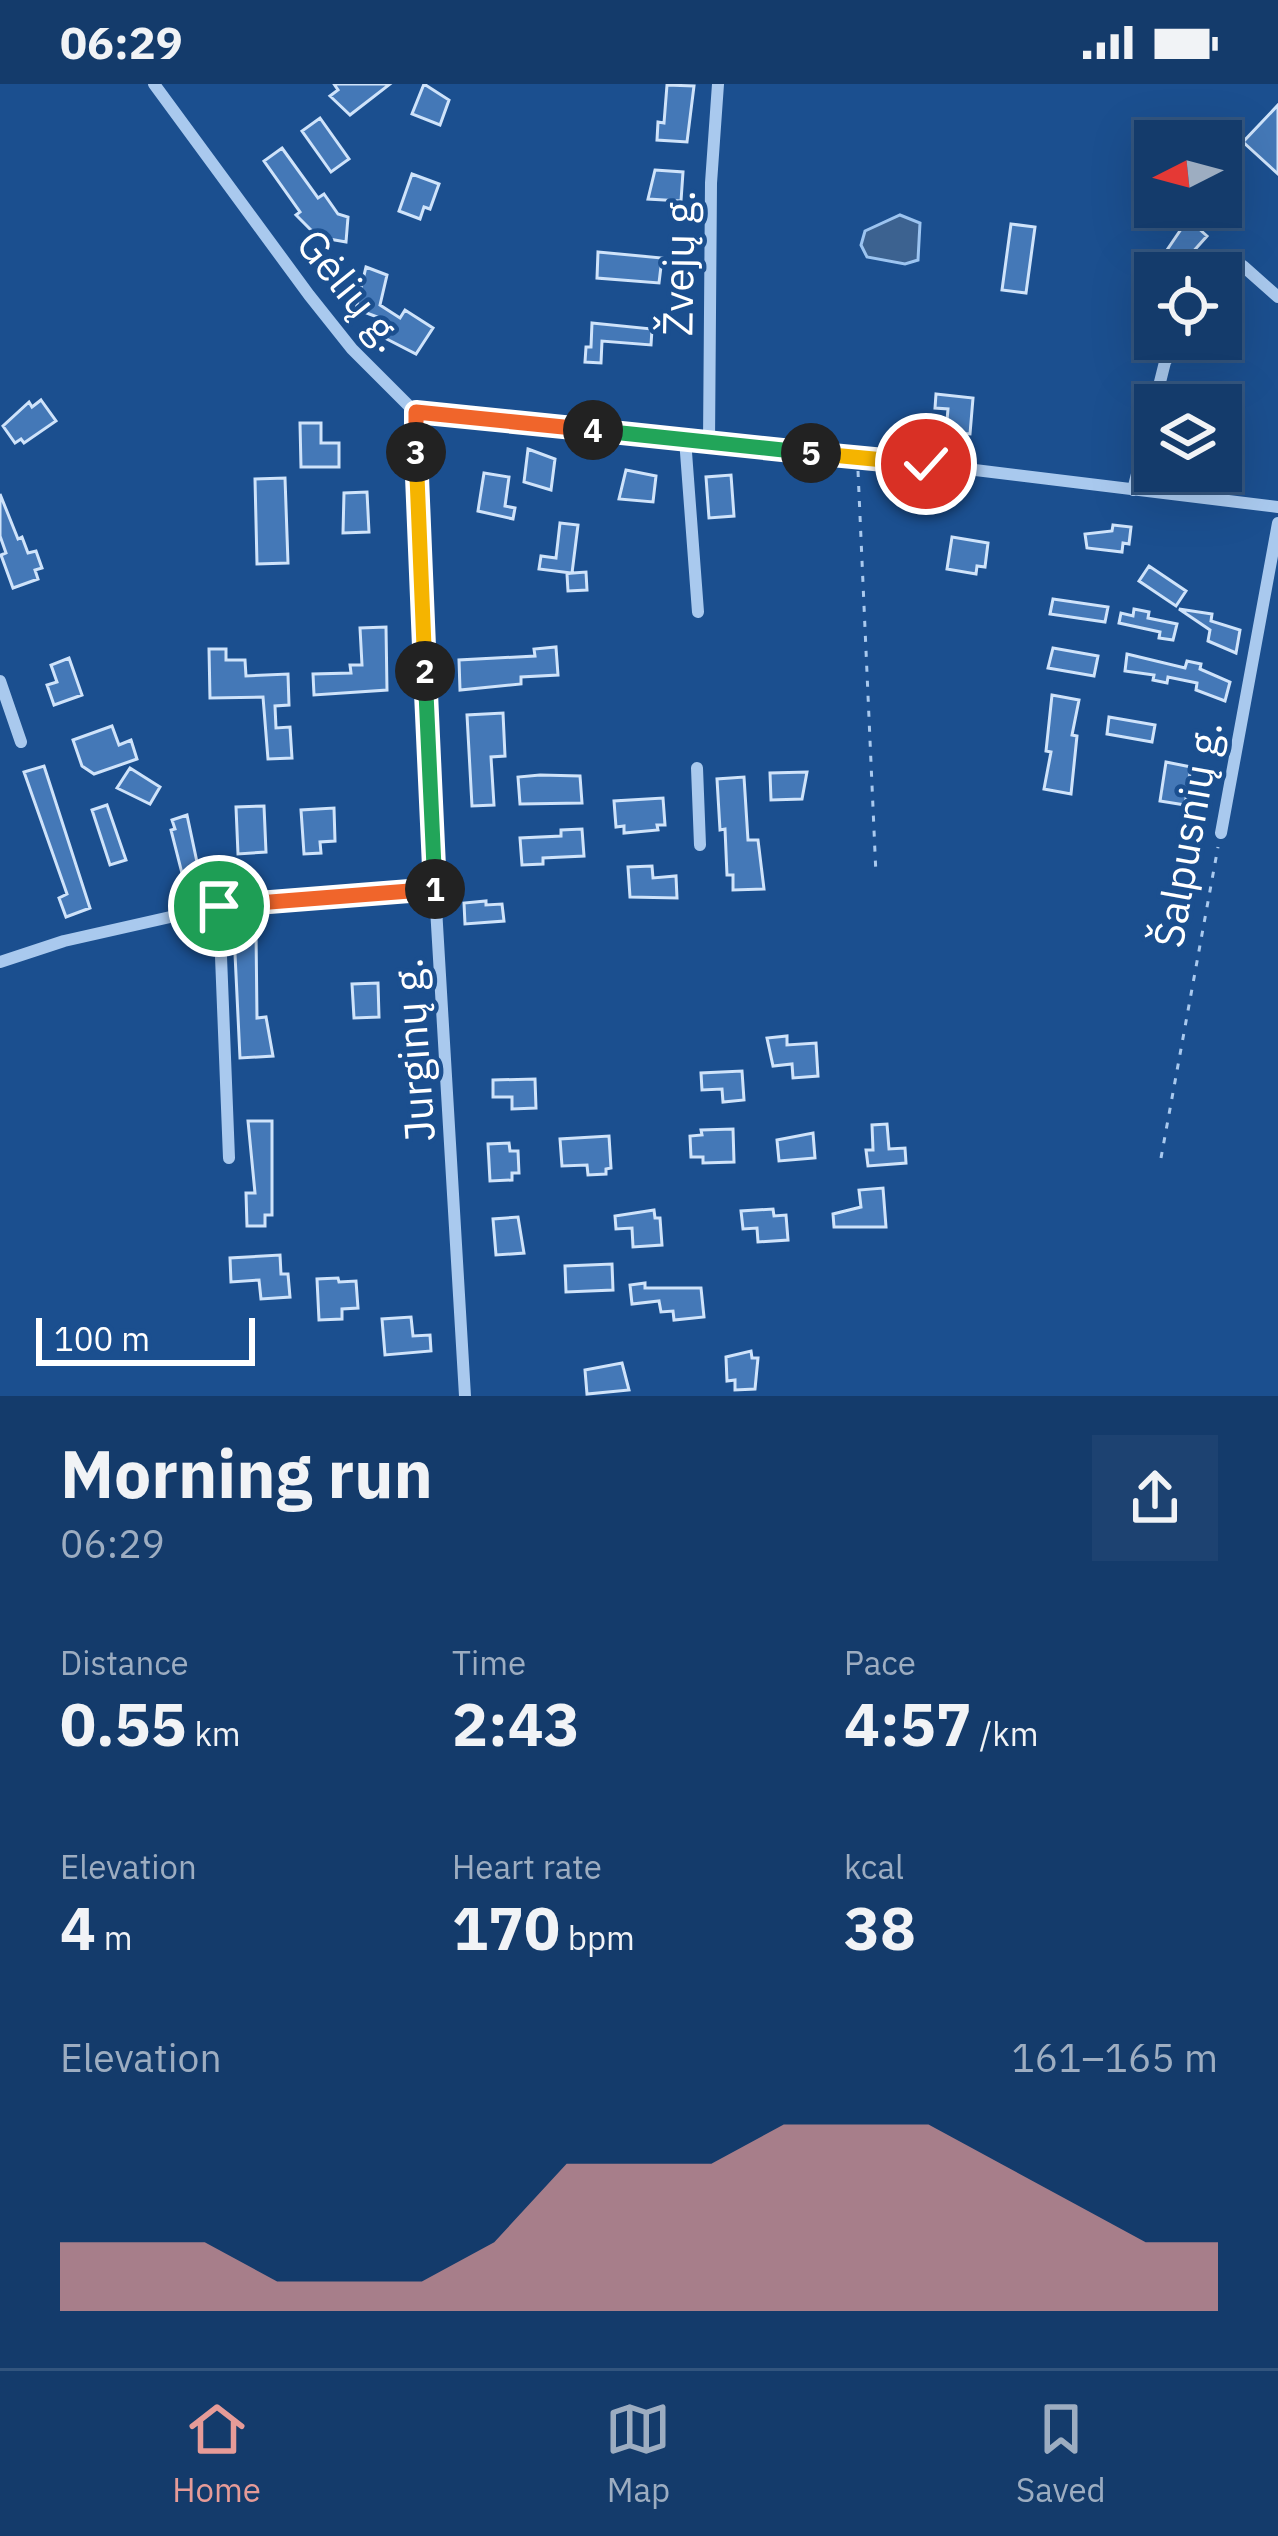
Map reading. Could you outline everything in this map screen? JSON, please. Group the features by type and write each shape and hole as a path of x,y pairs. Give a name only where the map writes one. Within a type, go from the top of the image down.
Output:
{"street":[{"name":"Gėlių g.","path":"154,84 309,296 352,349 416,412"},
{"name":"Žvejų g.","path":"710,442 711,183 718,84"},
{"path":"1242,267 1278,297"},
{"path":"1133,490 1166,360"},
{"path":"416,412 1278,507"},
{"name":"Jurginų g.","path":"416,412 435,891 465,1396"},
{"path":"685,440 698,612"},
{"name":"Šalpusnių g.","path":"1221,833 1278,523"},
{"path":"0,681 21,742"},
{"path":"697,768 700,845"},
{"path":"0,962 64,940 219,906 435,891"},
{"path":"219,906 229,1158"}],"path":[{"path":"857,457 877,875"},
{"name":"Šalpusnių g.","path":"1161,1158 1221,833"}],"water":[{"path":"900,215 920,223 918,260 905,264 867,257 861,245 865,231"}],"building":[{"path":"334,84 390,84 350,115 330,96 338,90"},
{"path":"424,84 449,100 440,125 412,114"},
{"path":"667,85 694,86 687,142 657,140 658,122 664,123"},
{"path":"1278,105 1278,174 1243,142"},
{"path":"320,118 349,159 331,172 302,131"},
{"path":"282,148 318,198 324,194 338,214 348,217 346,242 318,237 296,215 300,212 264,161"},
{"path":"655,170 683,172 681,201 648,199"},
{"path":"412,174 439,184 430,209 424,207 420,219 399,211"},
{"path":"1011,224 1035,227 1026,293 1002,290"},
{"path":"1182,228 1198,228 1207,236 1193,252 1167,250"},
{"path":"598,252 662,258 659,283 597,278"},
{"path":"366,267 387,275 380,305 400,318 405,310 433,328 416,354 379,335 388,321 356,309"},
{"path":"592,323 652,329 651,345 602,341 601,363 585,362"},
{"path":"936,394 973,398 970,434 946,432 948,409 935,408"},
{"path":"41,400 56,421 24,443 21,439 15,443 3,426 29,402 32,407"},
{"path":"300,423 321,423 321,443 339,443 339,467 301,467"},
{"path":"528,449 555,459 551,490 524,482"},
{"path":"626,470 656,476 653,502 619,499"},
{"path":"484,473 509,477 505,506 515,508 513,519 478,511"},
{"path":"731,475 734,516 709,518 706,477"},
{"path":"285,478 288,563 257,564 255,479"},
{"path":"367,492 369,532 343,533 344,493"},
{"path":"0,494 18,539 22,537 28,553 36,551 42,568 35,570 38,579 13,588 1,555 6,553 0,536"},
{"path":"560,523 578,525 572,573 586,572 587,590 568,591 567,574 571,573 539,569 541,556 556,558"},
{"path":"1113,525 1131,527 1129,544 1123,543 1122,552 1087,548 1085,534 1112,531"},
{"path":"952,537 988,543 985,567 977,566 976,574 947,569"},
{"path":"1149,566 1186,591 1176,606 1139,581"},
{"path":"1053,599 1108,607 1105,622 1050,614"},
{"path":"1134,609 1149,612 1148,618 1177,624 1173,640 1159,638 1160,632 1119,623 1121,613 1133,616"},
{"path":"1179,609 1212,614 1211,621 1240,630 1236,653 1208,641 1210,630"},
{"path":"386,627 387,690 314,695 313,674 351,673 350,665 362,665 360,628"},
{"path":"556,647 558,675 521,677 521,684 460,690 459,660 535,656 534,649"},
{"path":"1053,648 1098,656 1094,676 1048,668"},
{"path":"209,649 226,649 226,660 245,660 246,676 288,674 289,705 275,706 276,728 290,727 292,758 268,759 263,697 210,698"},
{"path":"1127,654 1185,668 1187,661 1201,664 1200,669 1230,682 1225,701 1196,690 1197,683 1168,677 1167,683 1153,680 1154,675 1125,671"},
{"path":"69,658 82,695 54,705 47,685 57,682 51,665"},
{"path":"1052,695 1079,700 1072,735 1077,736 1071,794 1044,789 1051,752 1046,751"},
{"path":"503,713 505,756 491,757 494,805 472,806 467,715"},
{"path":"1109,717 1155,725 1152,742 1107,734"},
{"path":"112,726 119,745 131,740 137,759 94,774 82,766 73,740"},
{"path":"1166,762 1191,767 1185,805 1160,801"},
{"path":"44,766 90,908 66,917 59,898 67,894 24,772"},
{"path":"130,768 160,787 150,804 117,788"},
{"path":"807,772 802,799 771,800 770,773"},
{"path":"580,776 582,803 520,804 518,777"},
{"path":"744,777 748,840 758,840 764,889 733,890 733,875 727,875 717,779"},
{"path":"663,798 665,825 657,825 658,830 624,833 624,826 616,827 614,801"},
{"path":"107,805 126,860 110,865 92,810"},
{"path":"264,806 266,852 238,854 236,807"},
{"path":"334,808 335,841 320,842 321,853 304,854 301,810"},
{"path":"187,815 201,881 185,885 171,830 175,829 172,820"},
{"path":"582,829 584,856 543,858 543,864 522,865 520,838 561,836 561,830"},
{"path":"652,866 653,878 676,876 677,898 630,897 628,867"},
{"path":"486,901 486,905 502,904 504,921 465,924 464,903"},
{"path":"256,932 257,1018 266,1017 273,1056 240,1058 234,933"},
{"path":"378,983 379,1017 354,1018 352,984"},
{"path":"787,1036 787,1045 816,1043 818,1076 793,1078 792,1064 773,1066 767,1038"},
{"path":"742,1071 744,1100 723,1102 722,1089 702,1090 701,1073"},
{"path":"535,1079 536,1108 512,1109 512,1097 493,1097 493,1080"},
{"path":"248,1121 272,1121 272,1215 265,1215 265,1226 247,1226 246,1193 255,1193"},
{"path":"887,1124 889,1149 905,1148 906,1163 868,1166 872,1125"},
{"path":"733,1129 734,1162 703,1163 703,1157 691,1157 690,1136 702,1135 701,1130"},
{"path":"813,1133 815,1158 779,1161 777,1140"},
{"path":"609,1136 611,1168 606,1174 588,1175 587,1165 562,1166 560,1139"},
{"path":"509,1143 510,1151 518,1151 519,1173 512,1173 512,1180 490,1181 488,1144"},
{"path":"883,1188 886,1227 834,1227 833,1214 861,1207 859,1190"},
{"path":"773,1209 774,1216 786,1215 788,1240 758,1242 757,1228 743,1229 741,1211"},
{"path":"654,1210 655,1218 660,1218 662,1245 633,1247 632,1228 616,1229 615,1216"},
{"path":"518,1217 524,1253 496,1255 493,1219"},
{"path":"280,1255 290,1297 261,1299 259,1280 231,1282 230,1258"},
{"path":"612,1264 613,1290 566,1292 565,1266"},
{"path":"338,1278 339,1282 356,1281 358,1308 342,1309 342,1319 319,1320 317,1279"},
{"path":"645,1283 645,1288 701,1288 704,1317 674,1320 673,1311 661,1312 659,1301 632,1304 630,1285"},
{"path":"411,1317 413,1336 430,1335 431,1351 385,1355 382,1319"},
{"path":"751,1351 752,1358 758,1358 755,1389 735,1390 735,1380 727,1381 726,1357"},
{"path":"622,1363 629,1390 587,1394 585,1370"}],"route":[{"path":"219,906 435,891 416,412 926,464"}]}
